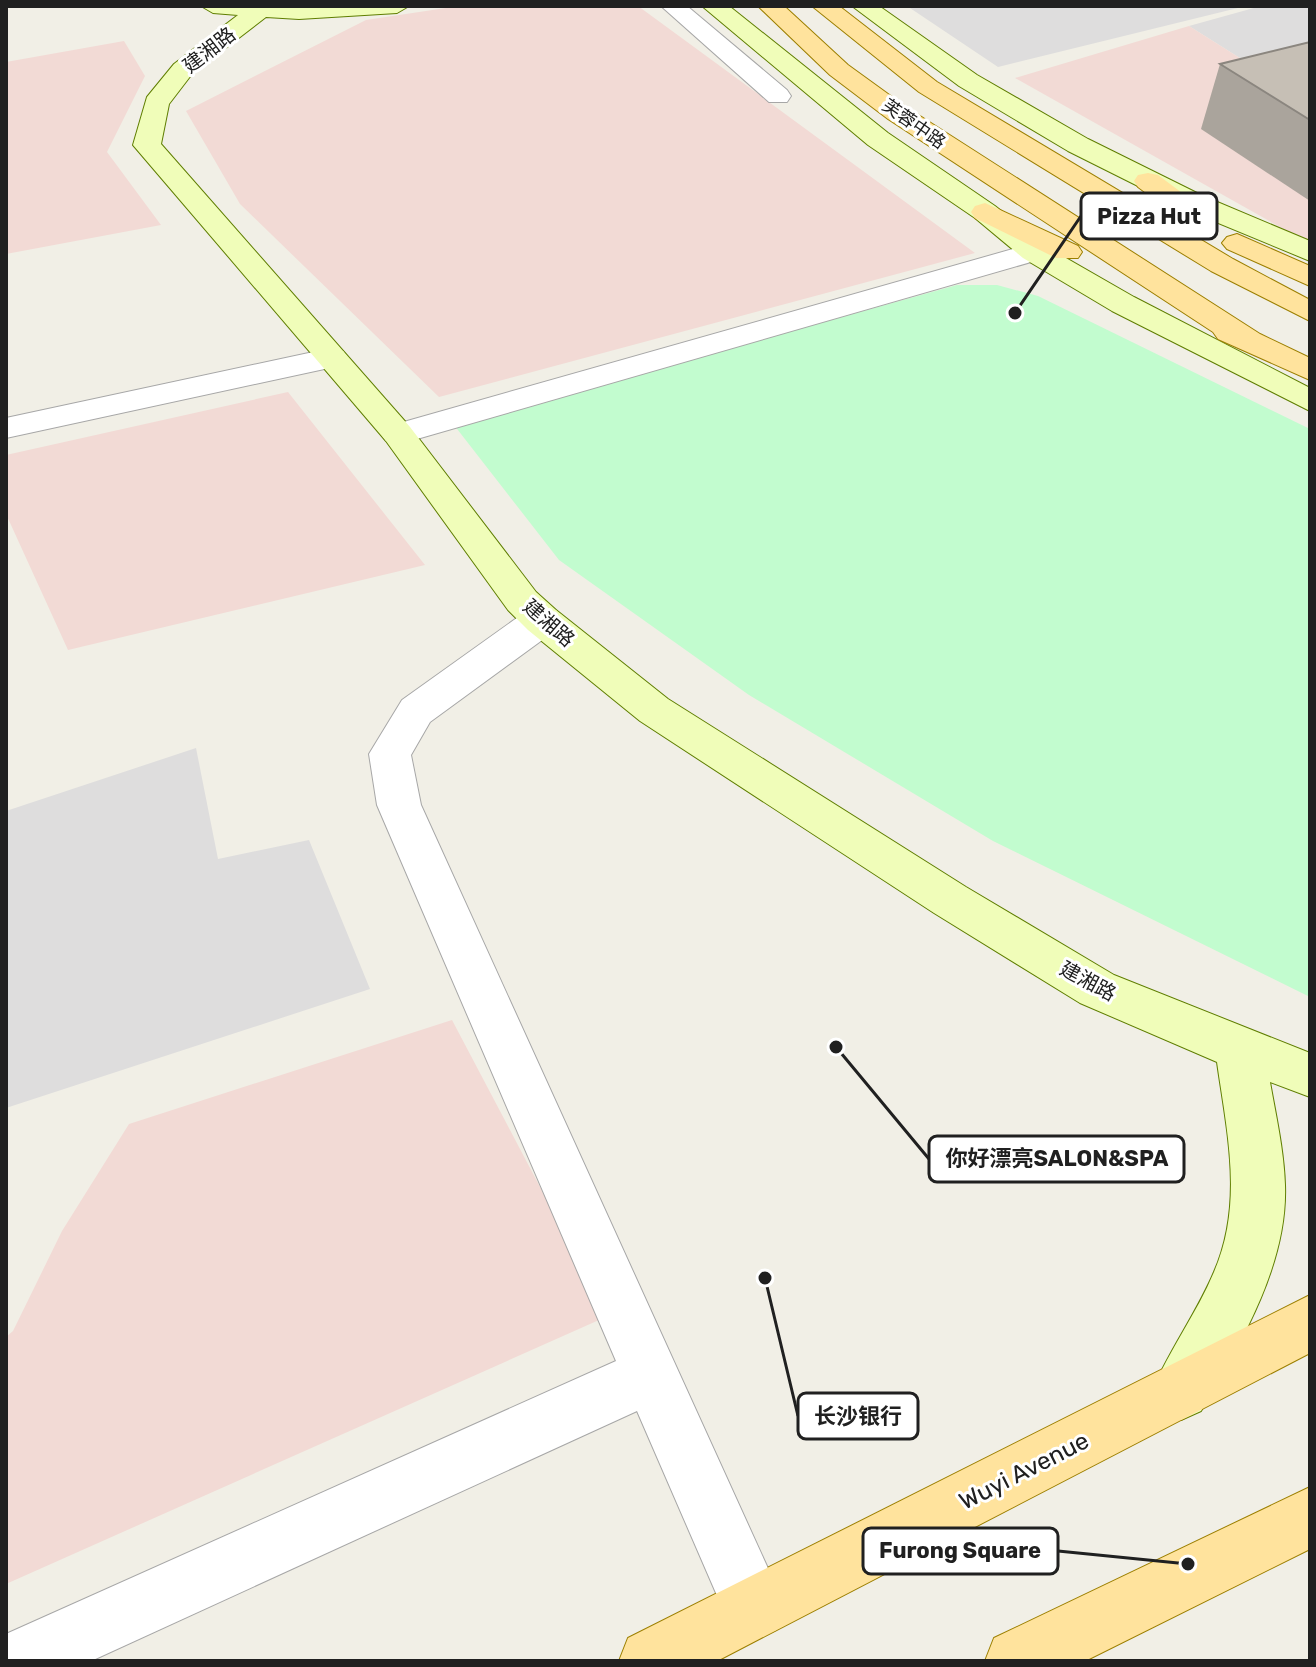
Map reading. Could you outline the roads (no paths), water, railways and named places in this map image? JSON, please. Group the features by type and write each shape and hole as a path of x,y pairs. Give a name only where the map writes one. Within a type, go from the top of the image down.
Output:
{"main road":[{"name":"芙蓉中路","path":"770,6 839,70 897,113 1070,225"},
{"name":"芙蓉中路","path":"824,6 928,87 1115,197"},
{"path":"1148,181 1221,236"},
{"path":"1115,197 1221,236 1310,277"},
{"path":"1115,197 1222,265 1310,312"},
{"path":"985,212 1310,370"},
{"path":"1070,225 1256,346"},
{"path":"1070,225 1310,337"},
{"name":"Wuyi Avenue","path":"651,1661 1310,1323"},
{"path":"1017,1661 1310,1517"}],"street":[{"path":"213,6 397,6"},
{"path":"673,6 778,96"},
{"path":"714,6 878,139 985,212 1034,252 1123,304 1310,401"},
{"path":"864,6 991,96 1148,181 1310,252"},
{"name":"建湘路","path":"262,8 183,69 156,103 147,145 398,434 522,601 654,710 950,900 1097,989 1310,1075"},
{"path":"398,434 1034,252"},
{"path":"6,428 332,358"},
{"path":"542,620 416,711 390,754 399,805 754,1608"},
{"path":"1181,1391 1217,1330 1253,1234 1259,1187 1240,1049"},
{"path":"19,1661 651,1375"}],"place":[{"name":"Pizza Hut","path":"1015,313"},
{"name":"你好漂亮SALON&SPA","path":"836,1047"},
{"name":"长沙银行","path":"765,1278"},
{"name":"Furong Square","path":"1188,1564"}]}
